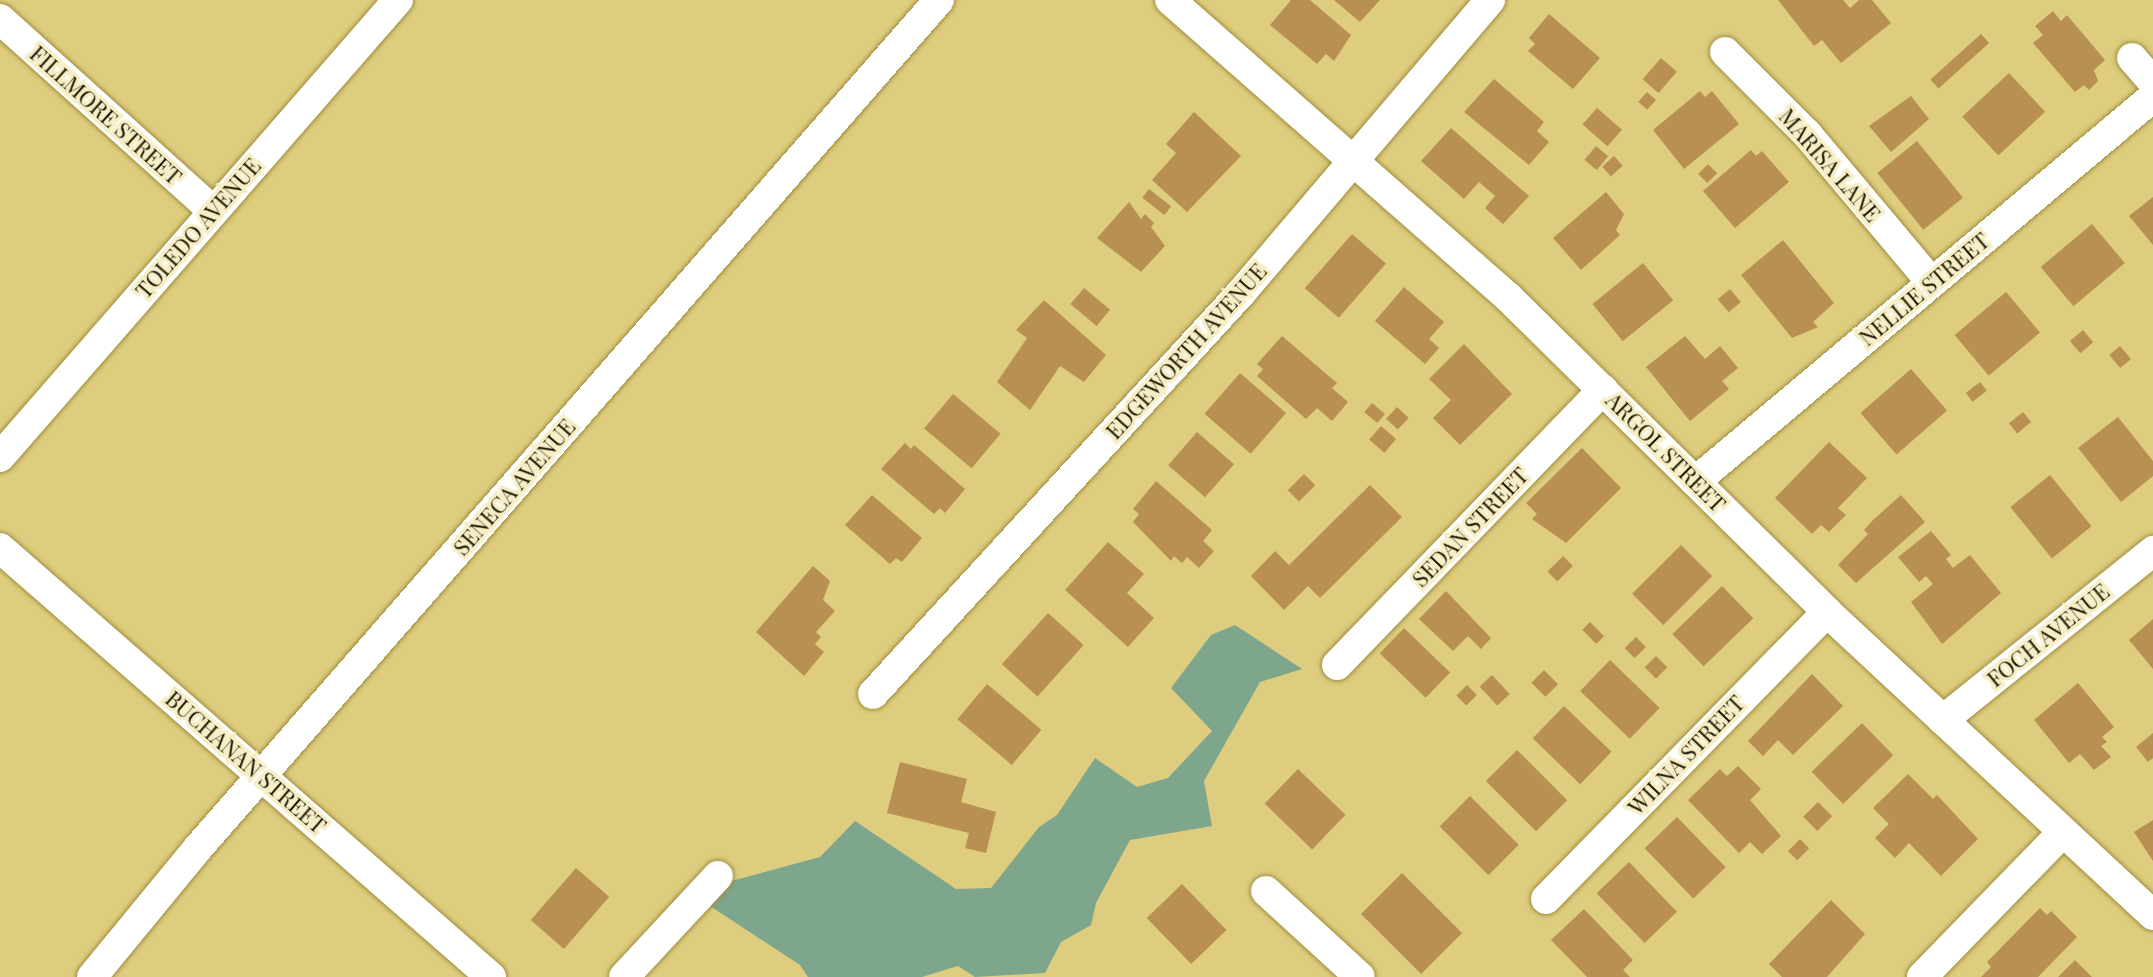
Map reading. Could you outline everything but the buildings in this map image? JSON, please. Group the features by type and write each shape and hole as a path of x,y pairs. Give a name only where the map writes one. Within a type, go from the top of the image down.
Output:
{"street":[{"name":"TOLEDO AVENUE","path":"0,457 398,0"},
{"name":"SENECA AVENUE","path":"92,977 263,775 939,0"},
{"name":"ARGOL STREET","path":"1170,0 1455,248 1827,612 2153,915"},
{"name":"EDGEWORTH AVENUE","path":"873,694 1240,294 1490,0"},
{"name":"FILLMORE STREET","path":"0,19 213,211"},
{"name":"MARISA LANE","path":"1725,52 1807,134 1931,282"},
{"path":"2132,58 2153,82"},
{"name":"NELLIE STREET","path":"1696,481 2153,97"},
{"name":"SEDAN STREET","path":"1337,665 1603,390"},
{"name":"BUCHANAN STREET","path":"0,548 491,977"},
{"name":"FOCH AVENUE","path":"1943,720 2153,551"},
{"name":"WILNA STREET","path":"1546,899 1827,612"},
{"path":"1922,977 2063,832"},
{"path":"624,977 718,876"},
{"path":"1266,891 1360,977"}],"green space":[{"path":"1235,625 1302,669 1260,682 1204,781 1212,826 1130,840 1096,903 1091,925 1061,942 1045,973 975,977 958,966 922,977 808,977 800,965 707,904 724,883 820,857 855,821 956,889 991,888 1039,827 1057,815 1095,758 1137,787 1168,778 1212,731 1171,688 1211,635"}]}
